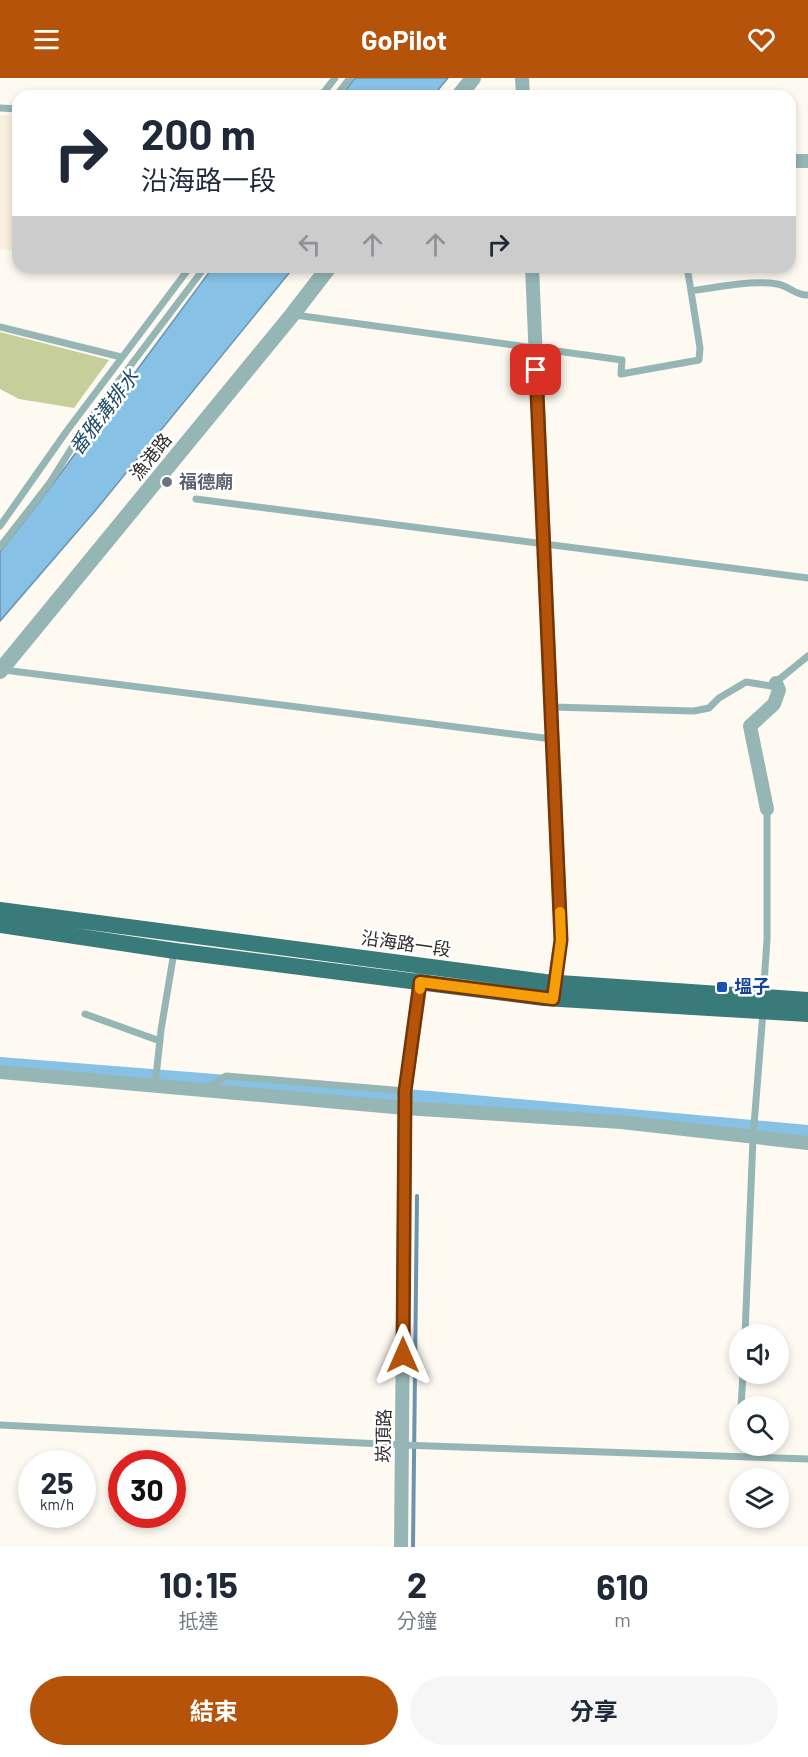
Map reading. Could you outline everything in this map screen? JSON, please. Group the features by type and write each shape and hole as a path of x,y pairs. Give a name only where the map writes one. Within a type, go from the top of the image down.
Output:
{"main road":[{"name":"沿海路一段","path":"0,910 175,951 196,945"},
{"name":"沿海路一段","path":"0,925 74,928 553,991 763,1004 808,1000"},
{"name":"沿海路一段","path":"763,1004 808,1014"}],"street":[{"path":"464,90 473,78"},
{"name":"漁港路","path":"1,671 292,315 324,273"},
{"path":"532,273 561,940 553,991"},
{"path":"767,809 750,726 774,704 779,690 776,683"},
{"name":"崁頂路","path":"400,1547 405,1091 422,974"},
{"path":"0,1072 405,1108 621,1122 808,1143"}],"lane":[{"path":"326,90 335,78"},
{"path":"341,90 350,78"},
{"path":"0,526 66,432 185,273"},
{"path":"0,547 49,484 90,419 200,273"},
{"path":"292,315 622,360 621,374 699,360 700,348 688,273"},
{"path":"691,291 734,285 779,284 794,293 808,296"},
{"path":"0,327 121,357"},
{"path":"196,499 808,578"},
{"path":"552,707 694,711 709,708 719,698 747,682 771,686 808,656"},
{"path":"1,671 552,739"},
{"path":"745,1324 753,1138 767,940 767,809"},
{"path":"155,1086 175,951"},
{"path":"85,1014 160,1041"},
{"path":"206,1090 226,1076 405,1091"},
{"path":"0,1425 402,1445 729,1456"},
{"path":"739,1456 808,1459"}],"shaded area":[{"path":"0,115 12,116 12,251 0,249"}],"green space":[{"path":"0,332 109,360 74,408 19,399 0,389"}],"water":[{"path":"355,78 448,78 438,90 346,90"},
{"path":"209,273 289,273 95,511 0,621 0,552"}],"waterway":[{"path":"0,1064 430,1098 808,1132"},
{"path":"413,1547 417,1196"}],"slow traffic":[{"path":"420,989 420,982 553,999 561,940 560,912"}],"place":[{"name":"福德廟","path":"167,482"},
{"name":"塭子","path":"722,987"}],"route":[{"path":"403,1355 405,1091 420,982 553,999 561,940 536,370"}],"water label":[{"name":"番雅溝排水","path":"104,412"}]}
